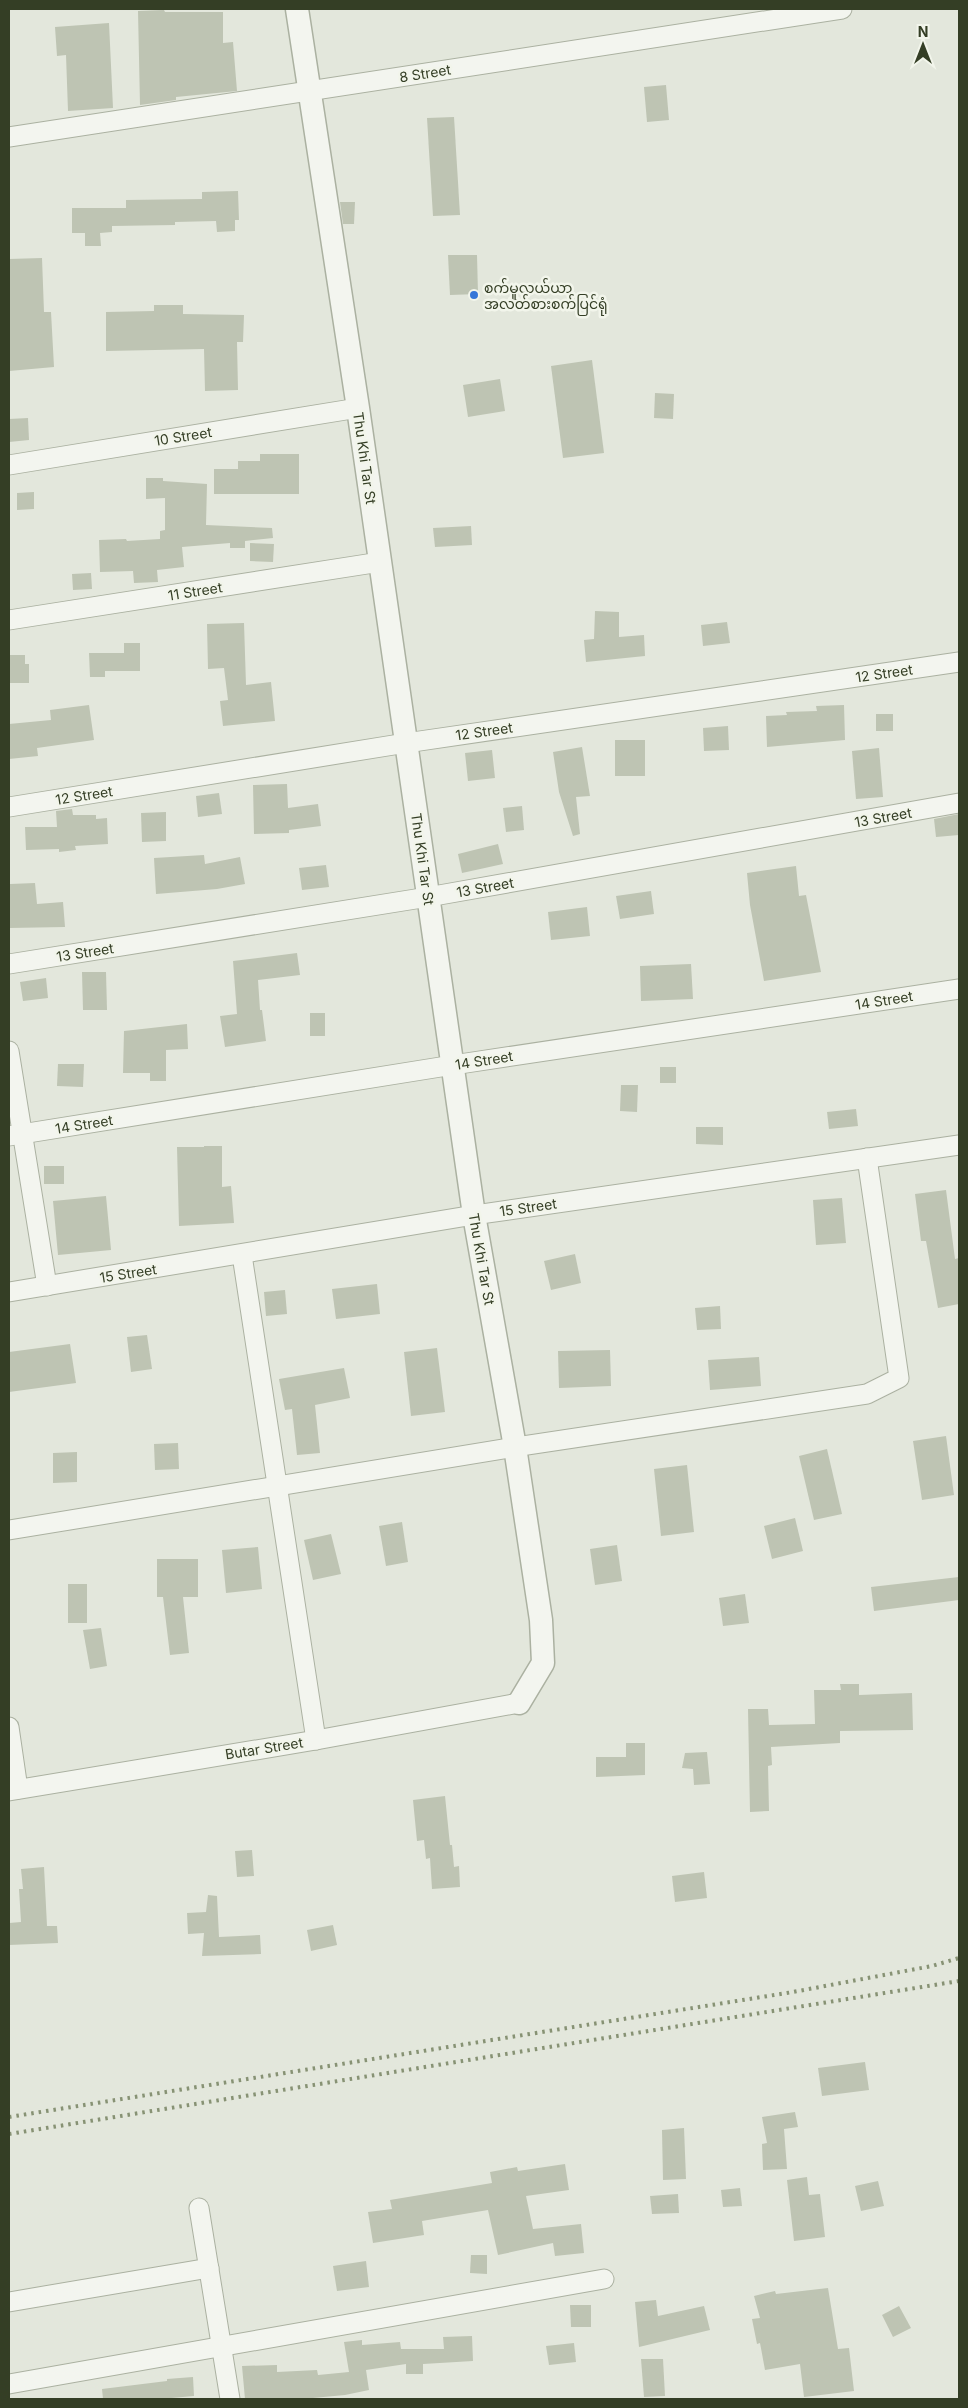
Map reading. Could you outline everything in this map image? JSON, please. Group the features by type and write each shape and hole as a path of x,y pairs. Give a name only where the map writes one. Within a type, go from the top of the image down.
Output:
{"street":[{"name":"Thu Khi Tar St","path":"297,9 358,408 474,1215 515,1447 541,1620 542,1663 520,1703"},
{"name":"8 Street","path":"9,137 842,9"},
{"name":"10 Street","path":"9,465 358,408"},
{"name":"11 Street","path":"9,620 380,562"},
{"name":"12 Street","path":"9,806 406,743 959,662"},
{"name":"13 Street","path":"9,964 428,896 959,803"},
{"name":"14 Street","path":"15,1135 453,1065 959,989"},
{"path":"9,1051 15,1135 47,1286"},
{"name":"15 Street","path":"9,1292 242,1255 474,1215 959,1145"},
{"path":"9,1530 515,1447 867,1394 899,1378 867,1158"},
{"path":"242,1255 316,1740"},
{"name":"Butar Street","path":"13,1790 316,1740 520,1703"},
{"path":"9,1727 13,1790"},
{"path":"198,2208 230,2399"},
{"path":"9,2302 209,2268"},
{"path":"9,2384 604,2279"}],"building":[{"path":"164,10 165,12 223,12 223,43 233,42 237,91 176,97 176,100 140,105 138,11"},
{"path":"109,23 113,108 68,111 66,55 57,56 55,27"},
{"path":"666,85 669,120 647,122 644,87"},
{"path":"454,117 460,215 433,216 427,118"},
{"path":"238,191 239,220 235,220 235,231 217,232 216,221 175,222 175,225 112,226 112,232 100,233 101,246 85,246 85,233 72,233 72,208 126,208 126,200 202,199 202,192"},
{"path":"340,202 355,202 354,224 343,224"},
{"path":"448,255 477,255 478,294 450,295"},
{"path":"42,258 44,312 51,312 54,367 9,371 9,259"},
{"path":"154,305 183,305 183,314 244,315 243,342 237,342 238,390 205,391 204,349 106,351 106,312 154,311"},
{"path":"592,360 604,453 563,458 551,366"},
{"path":"500,379 505,411 468,417 463,385"},
{"path":"655,393 674,394 673,419 654,418"},
{"path":"28,418 29,440 9,442 9,419"},
{"path":"260,454 299,454 299,494 214,494 214,469 238,469 238,461 260,461"},
{"path":"146,478 163,478 163,481 207,484 206,525 272,528 273,538 245,541 245,548 230,548 230,543 182,547 184,567 157,570 158,582 134,583 133,571 100,572 99,540 160,539 160,531 165,530 165,498 146,499"},
{"path":"34,492 34,509 17,510 17,493"},
{"path":"471,526 472,545 435,547 433,528"},
{"path":"250,543 274,544 273,562 250,561"},
{"path":"91,573 92,589 73,590 72,574"},
{"path":"595,611 619,612 619,637 644,635 645,656 586,662 584,640 594,639"},
{"path":"727,622 730,643 703,646 701,625"},
{"path":"244,623 246,685 271,682 275,721 223,726 220,701 228,700 224,668 208,669 207,624"},
{"path":"124,643 140,643 140,671 105,671 105,677 90,677 89,653 124,653"},
{"path":"9,655 25,655 25,664 29,664 29,683 9,683"},
{"path":"89,705 94,740 37,748 38,756 9,759 9,724 51,720 50,710"},
{"path":"844,705 845,740 767,747 766,716 787,715 786,712 817,711 816,706"},
{"path":"876,714 893,714 893,731 876,731"},
{"path":"728,726 729,750 704,751 703,728"},
{"path":"615,740 645,740 645,776 615,776"},
{"path":"582,747 590,796 576,797 580,834 573,836 559,792 553,752"},
{"path":"879,748 883,797 856,799 852,751"},
{"path":"492,750 495,778 468,781 465,753"},
{"path":"287,784 288,808 318,804 321,826 289,830 289,833 254,834 253,785"},
{"path":"219,793 222,814 198,817 196,796"},
{"path":"522,806 524,830 506,832 503,808"},
{"path":"72,809 73,815 96,815 96,819 107,818 108,844 75,846 76,850 59,852 59,849 26,850 25,827 57,827 56,811"},
{"path":"166,812 166,841 142,842 141,813"},
{"path":"959,814 959,835 936,837 934,819"},
{"path":"498,844 503,864 462,873 458,854"},
{"path":"204,855 205,864 240,857 245,884 217,889 156,894 154,858"},
{"path":"326,865 329,887 302,890 299,868"},
{"path":"796,866 799,896 806,895 821,972 764,981 750,905 747,873"},
{"path":"35,883 37,904 63,902 65,927 9,928 10,884"},
{"path":"651,891 654,914 620,919 616,896"},
{"path":"587,907 590,936 551,940 548,912"},
{"path":"297,953 300,975 258,980 260,1010 262,1010 266,1041 225,1047 220,1016 237,1014 233,961"},
{"path":"691,964 693,999 641,1001 640,966"},
{"path":"82,972 106,972 107,1010 83,1010"},
{"path":"46,978 48,998 23,1001 20,982"},
{"path":"310,1013 325,1013 325,1036 310,1036"},
{"path":"187,1024 188,1049 166,1050 166,1081 150,1081 150,1073 123,1073 124,1031"},
{"path":"58,1064 84,1064 83,1087 57,1086"},
{"path":"660,1067 676,1067 676,1083 660,1083"},
{"path":"621,1085 638,1085 637,1112 620,1111"},
{"path":"856,1109 858,1126 829,1129 827,1112"},
{"path":"696,1127 723,1127 723,1145 696,1144"},
{"path":"222,1146 222,1187 231,1186 234,1223 179,1226 177,1147"},
{"path":"44,1166 64,1166 64,1184 44,1184"},
{"path":"946,1190 955,1259 959,1258 959,1304 938,1308 926,1241 921,1241 915,1194"},
{"path":"106,1196 111,1250 58,1255 53,1201"},
{"path":"842,1198 846,1243 816,1245 813,1200"},
{"path":"575,1254 581,1283 551,1290 544,1261"},
{"path":"377,1284 380,1314 336,1319 332,1289"},
{"path":"285,1290 287,1314 266,1316 264,1292"},
{"path":"720,1306 721,1329 697,1330 695,1308"},
{"path":"147,1335 152,1369 131,1372 127,1337"},
{"path":"70,1344 76,1383 9,1392 9,1352"},
{"path":"437,1348 445,1412 411,1416 404,1352"},
{"path":"610,1350 611,1386 559,1388 558,1351"},
{"path":"759,1357 761,1386 710,1390 708,1360"},
{"path":"344,1368 350,1398 315,1405 320,1453 297,1455 292,1409 285,1410 279,1379"},
{"path":"946,1436 954,1495 922,1500 913,1441"},
{"path":"178,1443 179,1469 155,1470 154,1444"},
{"path":"827,1449 842,1514 814,1520 799,1456"},
{"path":"77,1452 77,1482 53,1483 53,1453"},
{"path":"687,1465 694,1532 661,1536 654,1469"},
{"path":"795,1518 803,1551 772,1559 764,1526"},
{"path":"402,1522 408,1562 386,1566 379,1526"},
{"path":"331,1534 341,1574 313,1580 304,1540"},
{"path":"617,1545 622,1581 595,1585 590,1549"},
{"path":"258,1547 262,1589 226,1593 222,1550"},
{"path":"157,1559 198,1559 198,1597 183,1597 189,1653 170,1655 163,1597 157,1597"},
{"path":"959,1577 959,1600 874,1611 871,1587"},
{"path":"68,1584 87,1584 87,1623 68,1623"},
{"path":"745,1594 749,1623 723,1626 719,1598"},
{"path":"101,1628 107,1666 90,1669 83,1630"},
{"path":"840,1684 859,1684 859,1695 912,1693 913,1730 840,1731 840,1743 771,1747 772,1765 768,1766 769,1811 750,1812 748,1709 768,1709 769,1725 815,1724 814,1690 841,1690"},
{"path":"626,1743 645,1743 645,1775 596,1777 596,1757 626,1757"},
{"path":"707,1752 710,1784 694,1785 693,1769 682,1768 685,1753"},
{"path":"445,1796 450,1845 452,1845 454,1867 459,1866 460,1887 432,1889 430,1858 426,1859 424,1840 417,1841 413,1800"},
{"path":"252,1850 254,1876 237,1877 235,1851"},
{"path":"44,1867 47,1926 57,1926 58,1943 9,1945 9,1923 21,1922 19,1889 23,1889 21,1869"},
{"path":"704,1872 707,1898 675,1902 672,1876"},
{"path":"208,1895 217,1896 219,1937 260,1935 261,1954 202,1956 204,1933 188,1934 187,1913 206,1912"},
{"path":"333,1925 337,1945 311,1951 307,1930"},
{"path":"865,2062 869,2090 822,2096 818,2068"},
{"path":"795,2112 798,2127 784,2129 787,2169 763,2170 762,2144 767,2143 762,2117"},
{"path":"684,2128 686,2179 663,2180 662,2130"},
{"path":"565,2164 569,2190 526,2196 533,2229 581,2224 584,2253 555,2256 553,2243 498,2255 488,2210 422,2221 424,2235 373,2243 368,2212 392,2209 390,2200 492,2183 490,2172 517,2167 518,2171"},
{"path":"807,2177 809,2195 820,2194 825,2237 794,2241 787,2180"},
{"path":"878,2181 884,2206 861,2211 855,2186"},
{"path":"740,2188 742,2206 723,2207 721,2190"},
{"path":"678,2194 679,2213 652,2214 650,2196"},
{"path":"471,2255 487,2255 487,2274 470,2273"},
{"path":"366,2261 369,2287 337,2291 333,2266"},
{"path":"828,2288 838,2349 849,2348 854,2391 804,2397 800,2364 765,2370 760,2343 757,2344 752,2319 760,2318 754,2296 775,2291 776,2294"},
{"path":"656,2300 658,2316 704,2306 710,2330 639,2347 635,2302"},
{"path":"570,2305 591,2305 591,2327 571,2327"},
{"path":"899,2306 911,2328 893,2337 882,2315"},
{"path":"472,2336 473,2361 423,2364 423,2374 406,2374 406,2364 366,2370 369,2390 345,2395 302,2399 245,2399 242,2366 277,2365 277,2372 317,2370 318,2375 349,2372 344,2342 362,2340 362,2345 400,2342 401,2349 444,2349 443,2337"},
{"path":"574,2343 576,2362 549,2365 546,2346"},
{"path":"641,2359 663,2359 665,2396 644,2397"},
{"path":"193,2377 194,2396 160,2399 103,2399 102,2389"}],"railway":[{"path":"9,2117 793,1992 932,1966 959,1958"},
{"path":"9,2134 959,1981"}],"place":[{"name":"စက်မှုလယ်ယာ အလတ်စားစက်ပြင်ရုံ","path":"474,295"}]}
